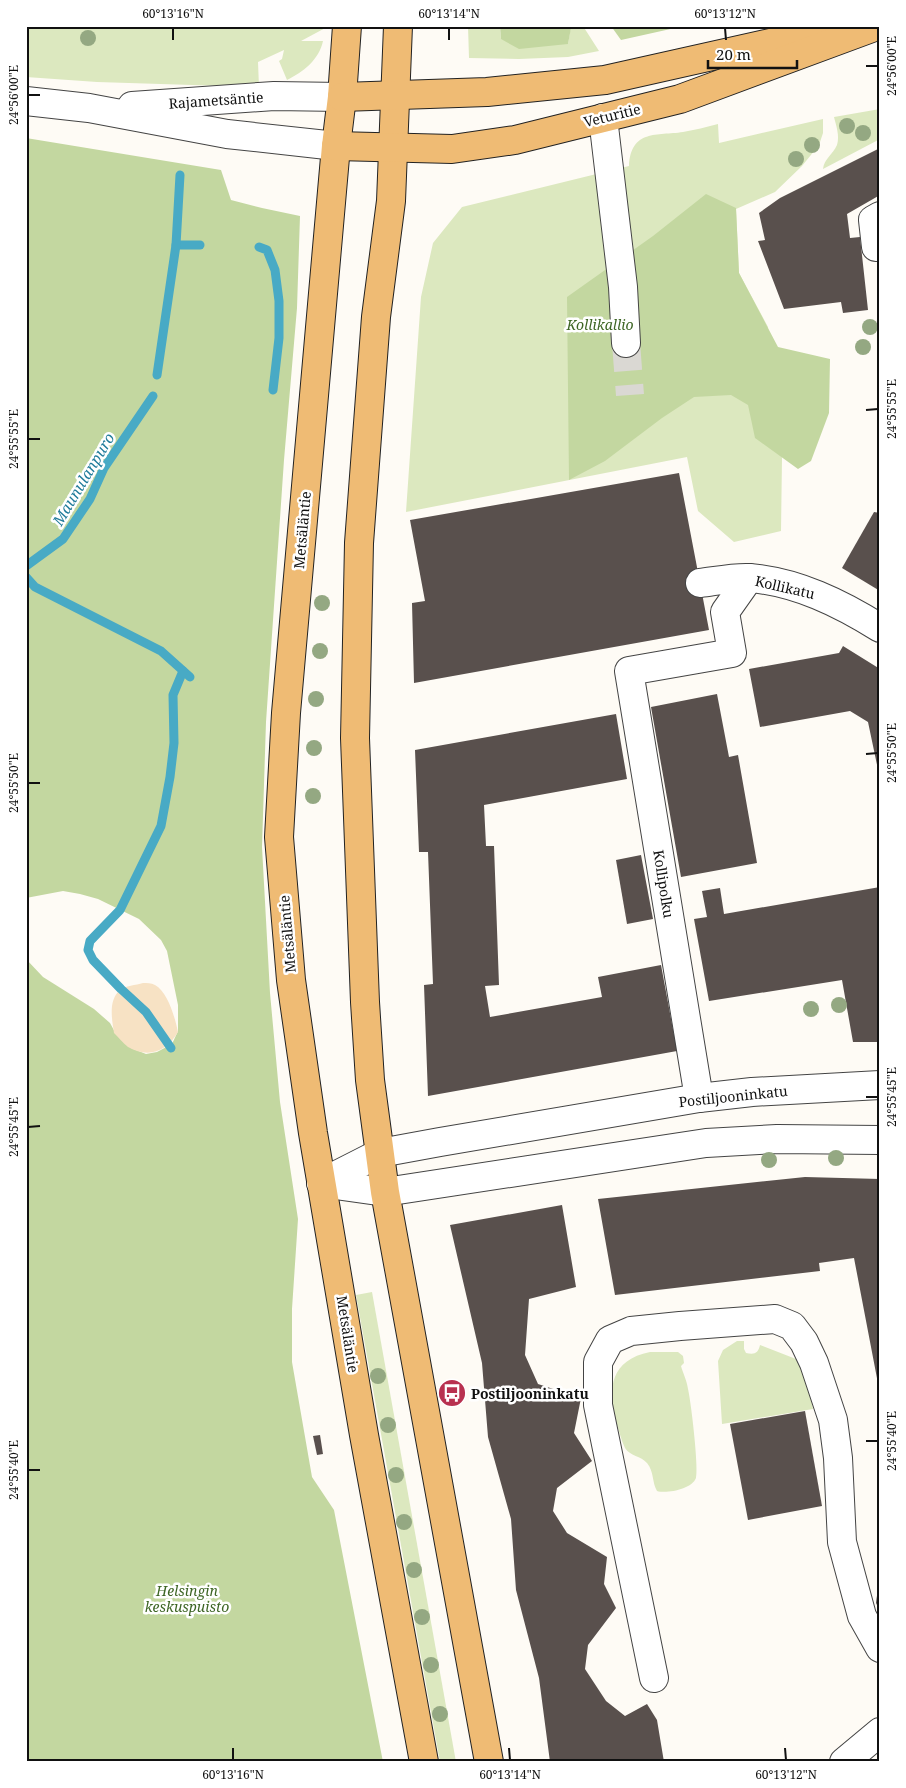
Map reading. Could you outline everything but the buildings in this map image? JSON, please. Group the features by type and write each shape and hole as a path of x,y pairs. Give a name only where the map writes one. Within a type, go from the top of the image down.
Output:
{"main road":[{"name":"Metsäläntie","path":"347,26 286,713 279,837 291,980 321,1183 364,1435 424,1762"},
{"path":"398,26 391,201 376,318 361,524 355,701 365,1002 370,1080 385,1192 489,1762"},
{"path":"342,97 487,92 605,80 810,34 871,26"},
{"name":"Veturitie","path":"336,146 452,149 515,140 680,99 877,26"}],"street":[{"name":"Rajametsäntie","path":"89,108 274,96 342,97"},
{"name":"Rajametsäntie","path":"26,101 89,108 227,134 336,146"},
{"path":"603,118 622,287 626,343"},
{"path":"876,247 873,220 880,216"},
{"path":"700,583 749,578"},
{"name":"Kollikatu","path":"629,671 732,653 725,612 749,578 819,594 880,628"},
{"name":"Kollipolku","path":"629,671 699,1098"},
{"name":"Postiljooninkatu","path":"321,1183 380,1153 699,1098 752,1092 880,1086"},
{"path":"321,1183 385,1192 706,1143 777,1139 880,1140"},
{"path":"654,1678 598,1405 598,1362 610,1340 631,1331 776,1319 792,1326 804,1342 814,1363 833,1420 838,1458 842,1542 862,1616 880,1648"},
{"path":"844,1762 880,1732"}],"green space":[{"path":"26,26 329,26 301,41 323,41 314,60 299,73 287,80 279,61 282,59 284,50 258,62 259,87 97,82 26,77"},
{"path":"468,26 500,26 501,39 568,44 571,26 583,26 599,51 568,57 519,59 469,58"},
{"path":"500,26 571,26 571,28 568,44 519,49 501,39"},
{"path":"611,26 684,26 621,40"},
{"path":"880,109 880,139 823,169 825,162 838,142 834,117"},
{"name":"Kollikallio","path":"823,119 823,133 819,145 802,166 775,192 736,209 739,273 768,327 782,458 781,531 734,542 698,511 687,457 406,512 421,297 433,243 462,207 629,166 631,154 640,140 655,135 683,132 718,124 719,143"},
{"name":"Helsingin keskuspuisto","path":"26,138 221,170 231,200 300,216 297,308 284,460 266,722 262,847 270,993 280,1102 298,1219 292,1309 292,1362 312,1477 334,1510 383,1762 26,1762 26,959 43,977 94,1009 110,1023 116,1034 131,1048 146,1054 157,1052 172,1044 178,1031 178,1005 167,951 161,940 139,919 98,899 80,894 63,891 26,898"},
{"path":"706,194 736,208 739,273 778,347 830,359 829,413 811,461 798,469 755,438 748,405 731,395 694,397 662,418 605,461 569,480 567,297 653,236"},
{"path":"372,1292 456,1762 440,1762 356,1295"},
{"path":"737,1341 744,1341 746,1353 756,1353 760,1345 796,1359 809,1385 813,1409 722,1424 718,1361 723,1350"},
{"path":"650,1352 678,1352 683,1356 684,1363 681,1366 687,1383 691,1407 697,1472 694,1482 685,1488 673,1491 657,1491 647,1463 625,1448 613,1409 613,1387 615,1377 620,1368 627,1361"}],"sand":[{"path":"143,983 155,985 164,993 173,1013 178,1032 174,1039 163,1048 150,1053 136,1051 128,1047 114,1033 112,1022 112,1005 116,994 120,990"}],"waterway":[{"path":"157,375 176,245 180,175"},
{"path":"176,245 200,245"},
{"path":"259,247 267,250 275,270 279,301 279,338 273,390"},
{"name":"Maunulanpuro","path":"26,566 63,539 90,499 104,468 153,396"},
{"path":"26,577 35,587 161,651 190,677"},
{"path":"171,1048 146,1012 93,960 88,950 90,941 120,910 161,826 174,743 173,695 183,671"}],"tunnel":[{"path":"626,343 630,395"}],"place":[{"name":"Postiljooninkatu","path":"452,1393"}]}
